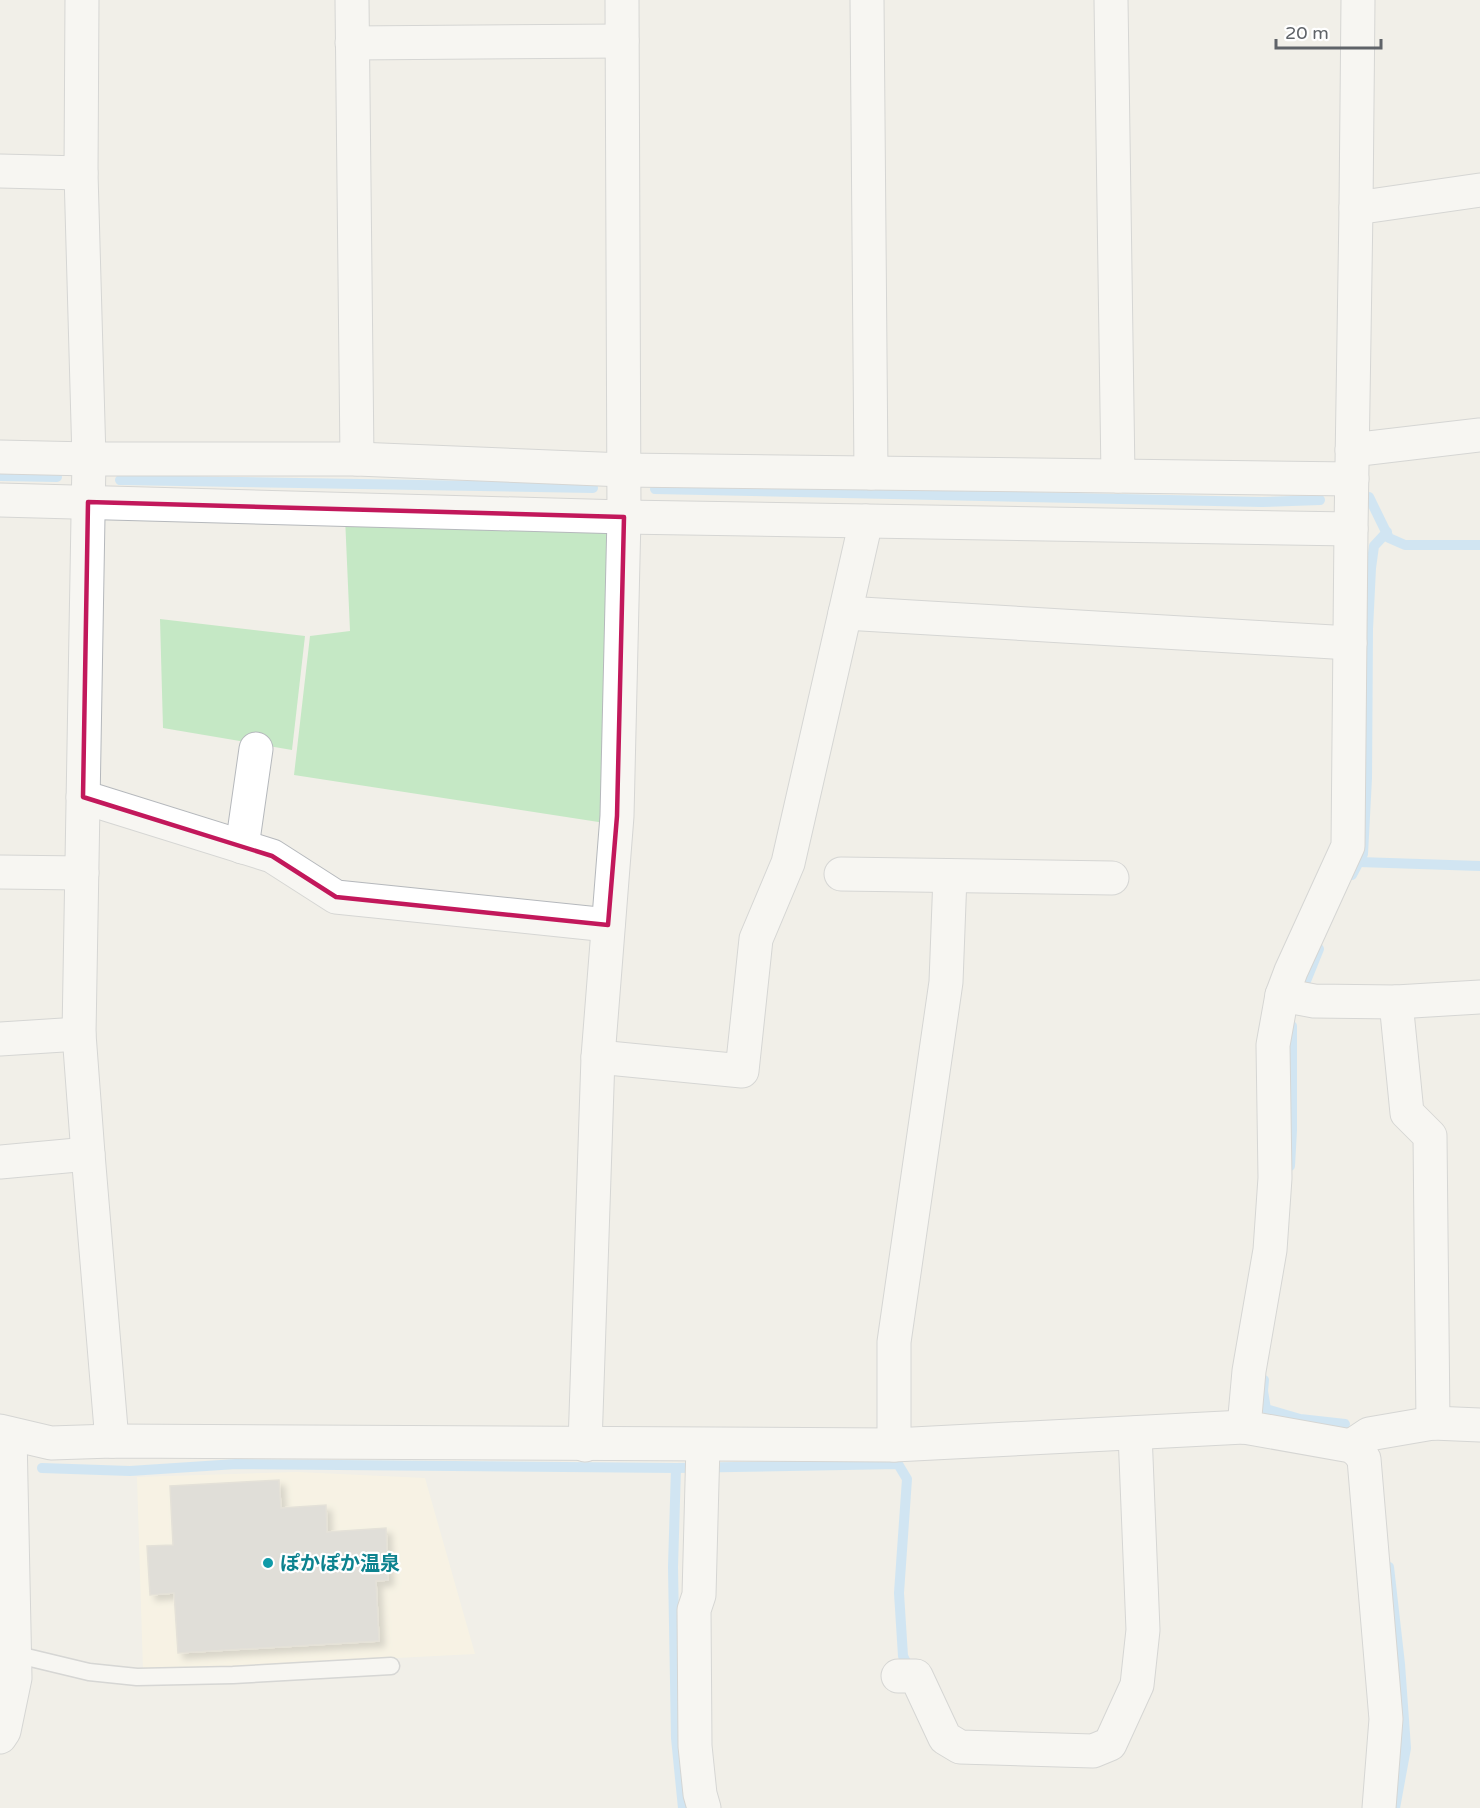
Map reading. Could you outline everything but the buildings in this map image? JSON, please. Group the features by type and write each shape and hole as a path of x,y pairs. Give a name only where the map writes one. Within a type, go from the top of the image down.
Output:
{"street":[{"path":"82,0 81,173 89,459 79,1034 112,1441"},
{"path":"352,0 357,459"},
{"path":"585,1445 598,1057 617,816 624,517 622,0"},
{"path":"867,0 871,473"},
{"path":"1111,0 1118,476"},
{"path":"1244,1427 1249,1371 1270,1250 1275,1178 1274,1045 1293,998 1291,971 1348,846 1358,0"},
{"path":"352,43 622,41"},
{"path":"0,171 81,173"},
{"path":"1356,208 1480,190"},
{"path":"0,457 357,459 624,470 1118,476 1352,464 1480,435"},
{"path":"0,500 624,517 1351,529"},
{"path":"598,1057 742,1071 756,939 788,863 866,521"},
{"path":"845,613 1350,642"},
{"path":"242,847 256,749"},
{"path":"83,797 272,856 336,897 608,925"},
{"path":"0,872 82,873"},
{"path":"842,874 1112,878"},
{"path":"894,1445 894,1342 946,982 950,876"},
{"path":"1293,998 1396,1002 1480,997"},
{"path":"1396,1002 1407,1113 1430,1136 1433,1423"},
{"path":"0,1039 79,1034"},
{"path":"0,1162 87,1154"},
{"path":"1351,1446 1369,1434 1433,1423 1480,1425"},
{"path":"0,1737 4,1731 15,1678 5,1433 51,1443 112,1441 585,1445 703,1459 894,1445 1244,1427 1351,1446 1364,1459 1386,1719 1379,1808"},
{"path":"898,1676 916,1676 945,1738 960,1747 1093,1751 1110,1744 1137,1685 1143,1630 1136,1433"},
{"path":"703,1459 699,1595 694,1610 695,1746 700,1794 704,1808"}],"lane":[{"path":"15,1654 89,1672 137,1677 233,1675 391,1666"}],"highlighted area":[{"path":"88,502 624,517 617,816 608,925 336,897 272,856 83,797"}],"shaded area":[{"path":"297,1472 425,1478 475,1654 143,1671 137,1477"}],"green space":[{"path":"345,517 598,524 612,539 605,823 294,775 310,636 350,631"},
{"path":"160,619 305,636 292,750 163,728"}],"waterway":[{"path":"0,476 57,477"},
{"path":"120,480 593,488"},
{"path":"655,489 1262,502 1320,500"},
{"path":"1369,497 1389,538 1405,545 1480,545"},
{"path":"1352,875 1363,854 1367,778 1368,629 1371,568 1374,546 1387,532"},
{"path":"1359,862 1480,866"},
{"path":"1300,996 1319,949"},
{"path":"1290,1166 1292,1026"},
{"path":"1264,1380 1266,1409 1300,1419 1345,1424"},
{"path":"42,1468 130,1471 236,1464 676,1468 898,1464 907,1479 899,1593 903,1656 908,1666"},
{"path":"676,1468 673,1567 676,1738 683,1808"},
{"path":"1389,1567 1400,1664 1406,1748 1395,1808"}],"place":[{"name":"ぽかぽか温泉","path":"268,1563"}]}
